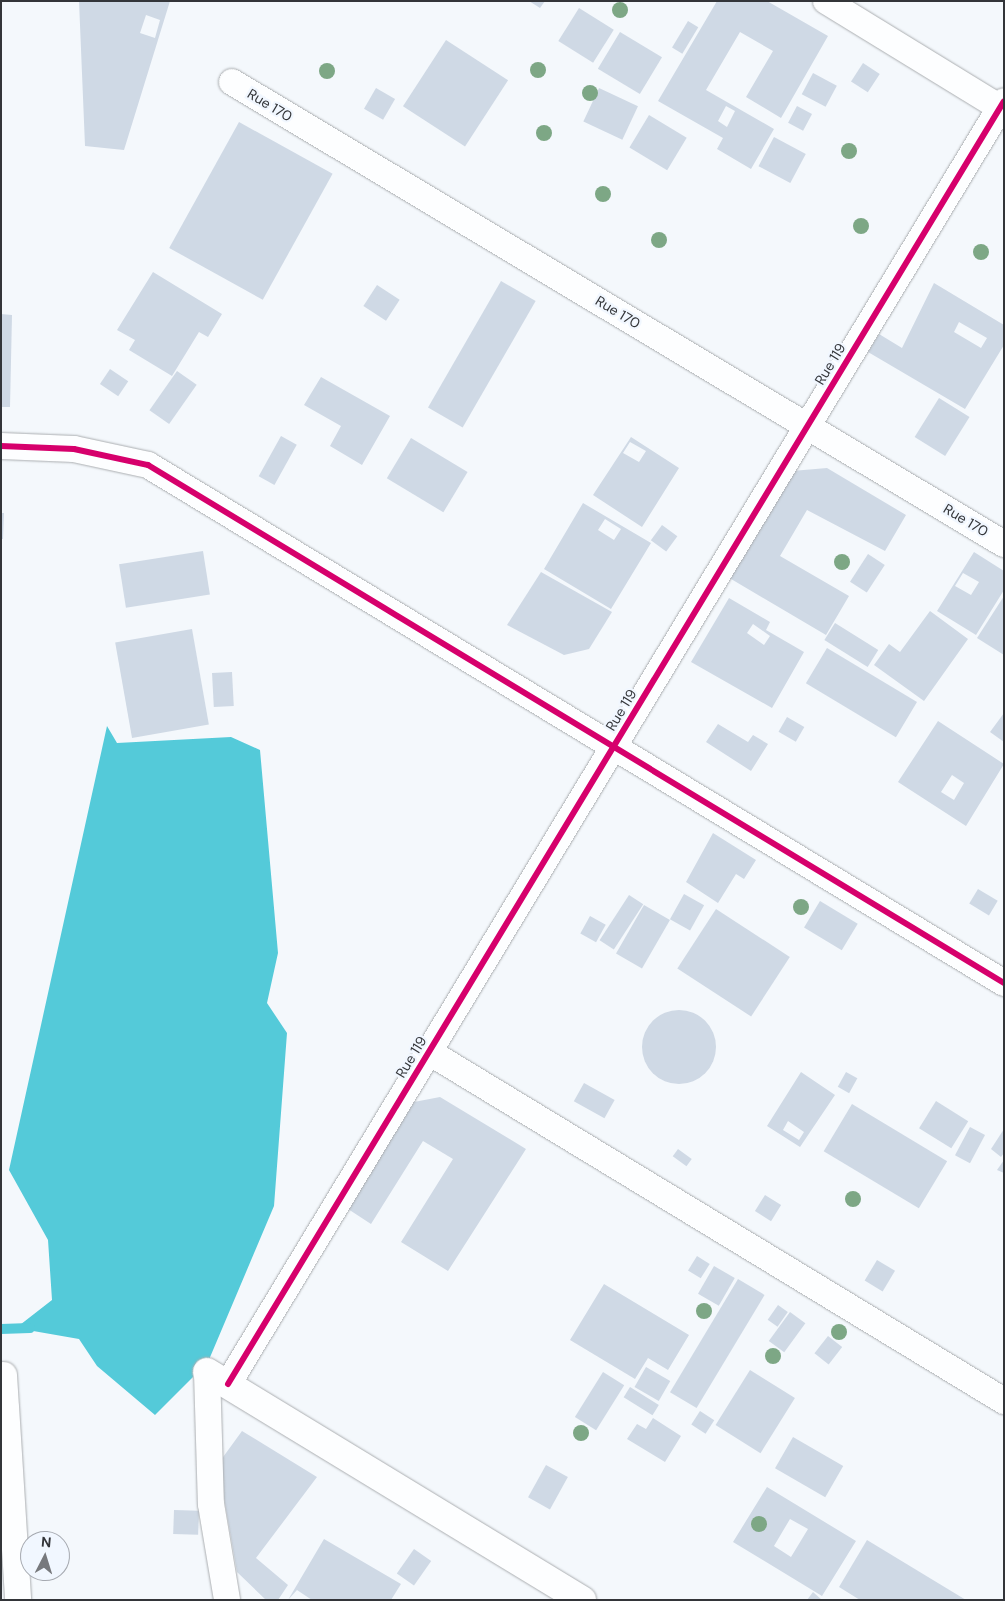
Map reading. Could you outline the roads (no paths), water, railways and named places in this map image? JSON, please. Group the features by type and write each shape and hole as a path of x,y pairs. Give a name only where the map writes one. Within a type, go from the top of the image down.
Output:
{"street":[{"path":"826,1 1002,106"},
{"name":"Rue 170","path":"232,82 1004,544"},
{"name":"Rue 119","path":"218,1378 429,1052 1002,106"},
{"path":"1,446 74,449 148,465 1004,983"},
{"path":"429,1052 1004,1401"},
{"path":"4,1375 18,1600"},
{"path":"227,1600 211,1504 218,1378 582,1600"}],"water":[{"path":"107,726 117,743 231,737 260,750 278,953 267,1003 287,1033 274,1206 208,1362 155,1415 97,1366 79,1339 16,1328 52,1300 48,1240 9,1170"}],"waterway":[{"path":"1,1329 30,1328"}]}
